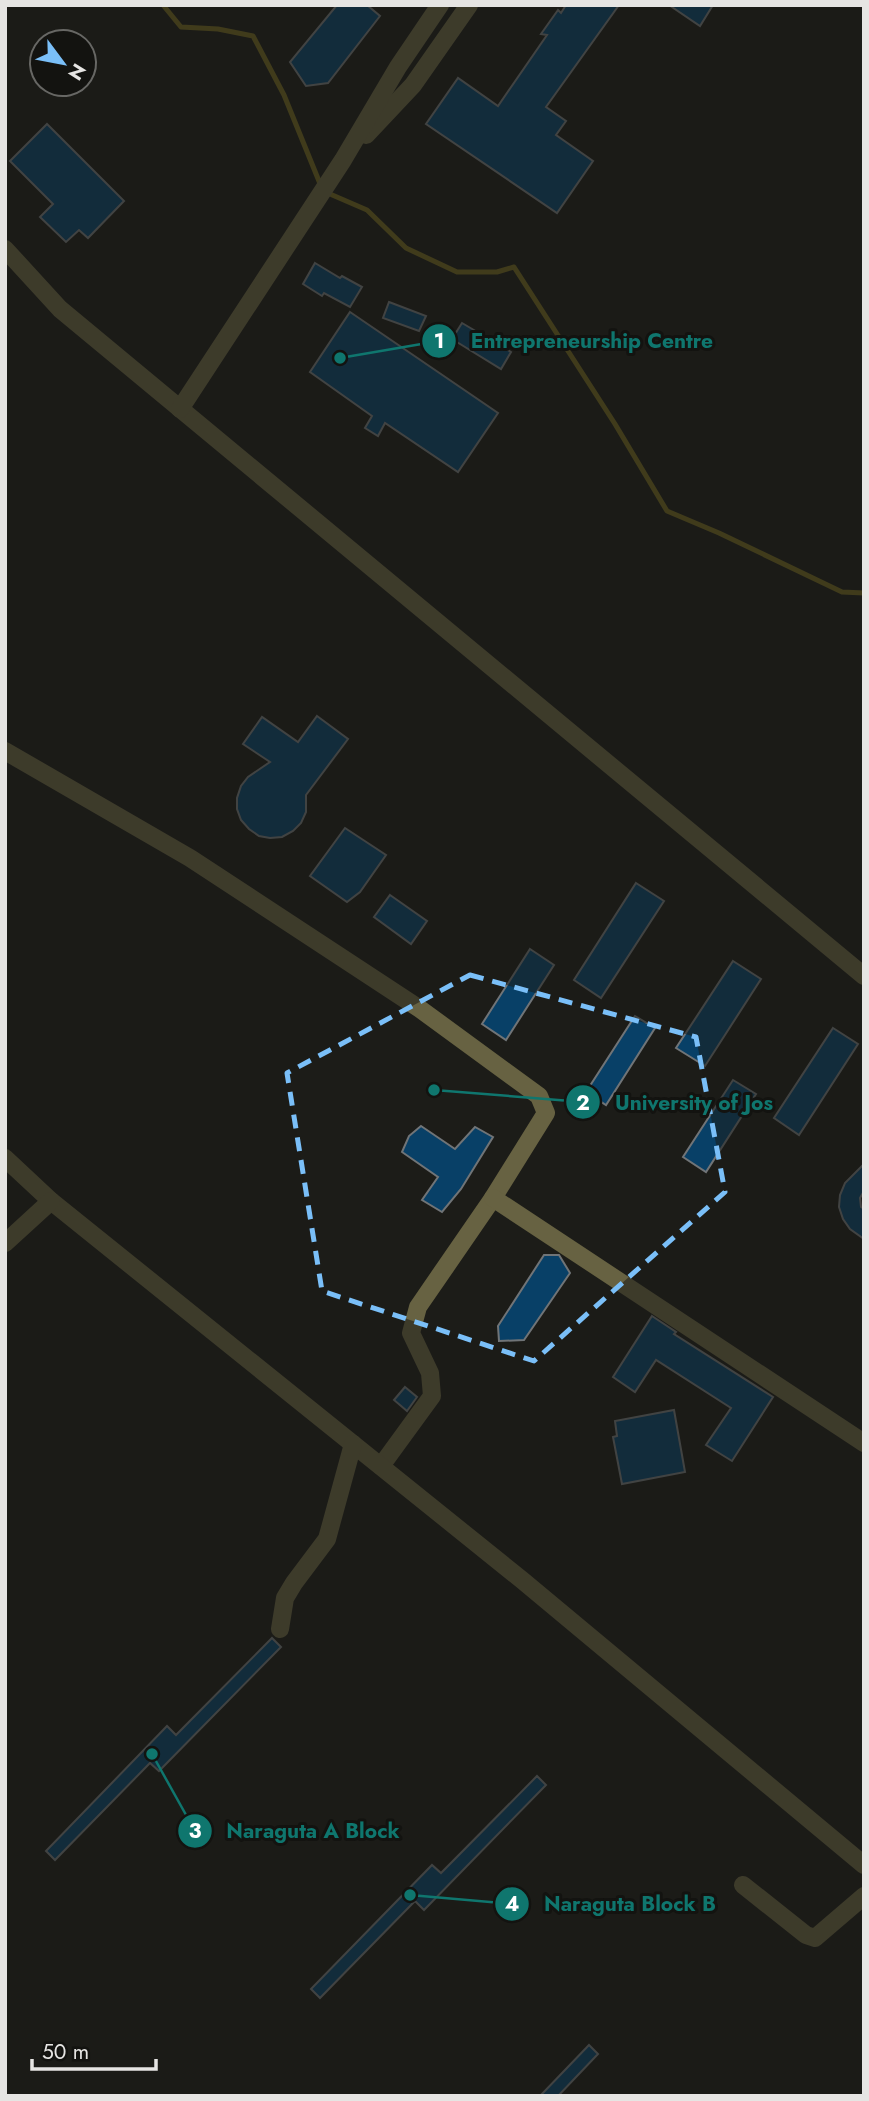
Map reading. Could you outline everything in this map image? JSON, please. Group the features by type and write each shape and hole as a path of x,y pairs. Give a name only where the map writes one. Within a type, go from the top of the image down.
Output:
{"lane":[{"path":"180,409 343,160 398,67 440,5"},
{"path":"343,160 413,85 469,5"},
{"path":"5,249 60,309 864,976"},
{"path":"5,751 190,858 420,1009 539,1096 546,1113 493,1198 418,1307 411,1333 430,1373 432,1395 381,1466"},
{"path":"5,1158 51,1200 522,1580 864,1865"},
{"path":"493,1198 864,1443"},
{"path":"5,1243 51,1200"},
{"path":"280,1629 285,1598 327,1539 353,1444"},
{"path":"743,1885 806,1935 815,1938 864,1896"}],"highlighted area":[{"path":"470,975 696,1037 725,1192 534,1361 322,1291 287,1073"}],"building":[{"path":"337,5 367,5 380,16 328,83 306,86 290,62"},
{"path":"566,5 619,5 546,107 566,121 556,135 593,161 557,213 426,124 458,78 498,106 547,35 541,34 558,10 561,13"},
{"path":"669,5 713,5 700,26"},
{"path":"47,124 124,201 88,238 79,230 66,242 40,217 53,204 10,161"},
{"path":"315,263 362,287 350,307 324,293 322,296 303,284"},
{"path":"389,302 426,316 419,331 383,318"},
{"path":"350,312 498,413 458,472 385,423 378,436 365,428 372,416 310,372"},
{"path":"462,323 511,352 501,369 452,339"},
{"path":"317,716 348,739 306,795 306,812 301,823 282,837 259,836 241,820 237,798 248,777 270,762 243,744 262,717 298,742"},
{"path":"345,828 386,855 360,892 347,902 310,876"},
{"path":"636,883 664,901 601,998 574,980"},
{"path":"390,895 427,921 411,944 374,917"},
{"path":"530,949 554,965 506,1040 482,1024"},
{"path":"733,961 761,979 705,1066 676,1048"},
{"path":"635,1016 655,1028 606,1105 586,1092"},
{"path":"833,1028 858,1044 799,1135 774,1118"},
{"path":"733,1080 756,1094 706,1172 683,1157"},
{"path":"421,1126 455,1149 475,1127 493,1137 461,1189 442,1212 422,1200 438,1177 402,1152 409,1136"},
{"path":"864,1164 864,1191 860,1198 861,1207 864,1209 864,1239 850,1229 839,1207 845,1183"},
{"path":"544,1255 559,1255 570,1273 524,1340 499,1341 498,1326"},
{"path":"652,1316 676,1332 674,1334 773,1397 732,1461 706,1445 731,1408 656,1360 635,1392 613,1377"},
{"path":"405,1387 417,1397 407,1411 394,1400"},
{"path":"674,1410 685,1472 622,1484 613,1437 617,1436 615,1421"},
{"path":"272,1638 281,1647 159,1771 150,1763 55,1860 46,1851 167,1726 176,1735"},
{"path":"537,1776 546,1785 424,1910 415,1901 320,1998 311,1989 432,1865 441,1873"},
{"path":"589,2045 598,2054 558,2096 540,2096"}],"waterway":[{"path":"163,5 181,27 218,29 253,36 284,95 323,191 367,210 406,248 457,272 497,272 514,267 615,424 667,511 842,592 864,593"}],"place":[{"name":"Entrepreneurship Centre","path":"340,358"},
{"name":"University of Jos","path":"434,1090"},
{"name":"Naraguta A Block","path":"152,1754"},
{"name":"Naraguta Block B","path":"410,1895"}]}
